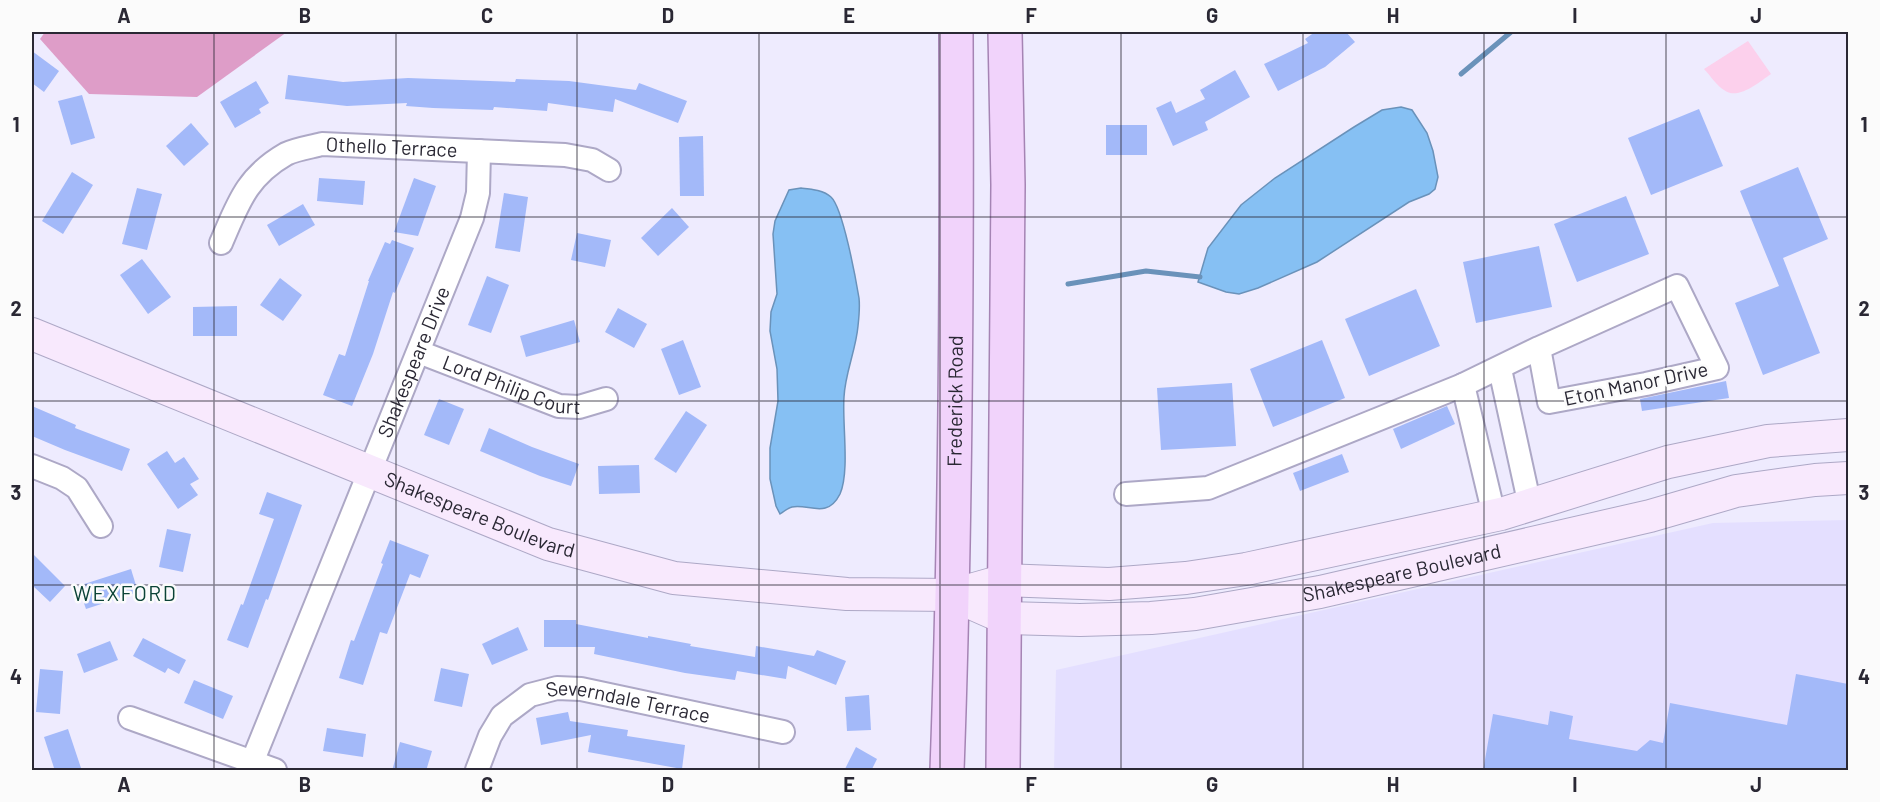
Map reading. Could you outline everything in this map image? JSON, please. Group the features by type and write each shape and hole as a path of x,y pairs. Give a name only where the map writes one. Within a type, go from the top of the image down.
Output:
{"main road":[{"name":"Frederick Road","path":"946,771 953,595 956,32"},
{"path":"1003,771 1008,185 1005,32"}],"street":[{"name":"Othello Terrace","path":"221,243 242,195 256,177 287,153 322,144 565,154 592,160 609,170"},
{"name":"Shakespeare Drive","path":"250,766 472,218 478,193 479,151"},
{"name":"Eton Manor Drive","path":"1126,494 1208,488 1463,385 1500,369 1539,348 1677,286 1717,368 1549,402 1539,348"},
{"name":"Shakespeare Boulevard","path":"32,334 548,544 674,578 847,594 953,595 1006,580 1109,584 1186,578 1246,569 1530,506 1668,462 1768,441 1848,435"},
{"name":"Lord Philip Court","path":"419,352 559,406 579,407 606,399"},
{"path":"1500,369 1530,506"},
{"path":"1463,385 1494,515"},
{"path":"32,466 62,478 77,488 100,526"},
{"name":"Shakespeare Boulevard","path":"953,595 1005,618 1080,620 1151,618 1236,608 1332,589 1650,516 1736,491 1815,480 1848,478"},
{"name":"Severndale Terrace","path":"477,771 490,736 502,716 530,695 557,688 581,689 783,732"},
{"path":"130,718 250,766 275,771"}],"shaded area":[{"path":"45,32 287,32 197,97 89,94 40,39"},
{"path":"1748,41 1771,74 1742,92 1730,93 1718,85 1704,69"},
{"path":"1848,520 1848,770 1054,770 1056,670 1713,523"}],"water":[{"path":"1401,107 1412,110 1427,133 1438,177 1435,189 1409,202 1317,262 1258,288 1239,294 1198,282 1208,248 1241,205 1275,178 1354,127 1382,110"},
{"path":"801,188 825,193 836,204 852,261 859,298 859,312 857,335 845,388 845,473 840,494 835,502 823,508 798,506 780,514 770,479 770,448 778,401 777,369 770,331 771,312 777,294 773,234 775,221 789,190"}],"building":[{"path":"1315,32 1346,32 1355,42 1325,67 1278,91 1264,64 1308,43 1305,39"},
{"path":"32,51 59,71 44,92 32,83"},
{"path":"1235,70 1250,97 1205,122 1208,130 1173,146 1156,108 1171,101 1176,113 1205,99 1200,90"},
{"path":"288,75 343,82 408,78 515,82 516,79 569,81 636,90 639,83 687,101 678,123 615,99 613,112 548,103 547,111 494,107 493,110 433,108 406,106 407,103 347,106 285,99"},
{"path":"256,81 269,103 259,109 261,113 235,128 220,102"},
{"path":"82,95 95,138 71,145 58,101"},
{"path":"1699,109 1723,166 1651,195 1628,138"},
{"path":"191,123 209,144 184,166 166,146"},
{"path":"1106,125 1147,125 1147,155 1106,155"},
{"path":"703,136 704,196 680,196 679,137"},
{"path":"1798,167 1828,239 1783,258 1820,353 1763,375 1735,303 1779,286 1740,191"},
{"path":"72,172 93,185 63,234 42,221"},
{"path":"319,178 365,181 363,205 317,201"},
{"path":"414,178 436,186 418,236 394,232"},
{"path":"137,188 162,194 147,250 122,244"},
{"path":"504,193 528,197 520,252 495,248"},
{"path":"1626,196 1649,254 1577,282 1554,224"},
{"path":"303,204 315,225 279,246 267,225"},
{"path":"672,208 689,227 658,256 641,238"},
{"path":"577,233 611,240 605,267 571,260"},
{"path":"392,240 414,248 395,293 393,292 373,354 352,406 323,395 339,354 345,356 368,281 385,242 390,244"},
{"path":"1539,246 1552,307 1476,323 1463,262"},
{"path":"142,259 171,297 148,314 120,275"},
{"path":"487,276 509,285 491,333 468,325"},
{"path":"280,278 302,295 283,321 260,305"},
{"path":"1416,289 1440,346 1369,376 1345,319"},
{"path":"237,306 237,336 193,336 193,307"},
{"path":"618,308 647,324 634,348 605,332"},
{"path":"574,320 580,342 526,357 520,336"},
{"path":"683,340 701,387 679,395 661,349"},
{"path":"1322,340 1345,398 1273,427 1250,369"},
{"path":"1726,381 1729,398 1642,411 1640,399"},
{"path":"1232,383 1236,446 1161,450 1157,388"},
{"path":"439,399 464,409 449,445 424,435"},
{"path":"32,406 76,425 75,428 130,449 122,471 32,436"},
{"path":"1447,406 1455,424 1401,449 1393,429"},
{"path":"686,411 707,425 676,473 654,459"},
{"path":"489,428 579,464 571,486 480,451"},
{"path":"167,451 175,463 184,457 199,479 190,484 198,495 178,509 147,464"},
{"path":"1342,454 1349,472 1300,491 1293,473"},
{"path":"639,465 640,493 599,494 598,466"},
{"path":"267,492 302,505 248,648 227,640 241,604 243,605 274,519 259,514"},
{"path":"167,529 191,534 183,572 159,567"},
{"path":"390,540 429,555 420,578 410,574 387,634 380,632 363,685 339,678 351,640 354,641"},
{"path":"32,553 65,586 50,602 32,585"},
{"path":"131,569 138,592 86,609 78,586"},
{"path":"544,620 576,620 576,624 755,657 756,646 814,656 817,650 846,661 836,685 788,666 786,679 737,671 735,680 685,673 594,654 595,647 544,647"},
{"path":"518,627 528,650 492,665 482,644"},
{"path":"143,638 186,660 179,674 168,668 165,673 133,656"},
{"path":"110,641 118,660 84,673 77,654"},
{"path":"441,668 469,674 462,707 434,701"},
{"path":"40,669 63,671 60,714 36,712"},
{"path":"1796,674 1848,684 1848,771 1483,771 1493,714 1548,725 1550,711 1573,716 1569,739 1637,751 1650,740 1663,743 1670,703 1787,725"},
{"path":"194,680 233,696 223,719 184,703"},
{"path":"869,695 871,730 847,731 845,697"},
{"path":"568,712 570,721 628,730 627,736 685,745 682,769 588,752 591,735 541,745 536,718"},
{"path":"327,728 366,734 363,757 323,751"},
{"path":"68,729 82,771 55,771 44,737"},
{"path":"400,742 432,751 426,771 392,771"},
{"path":"856,747 877,759 871,771 844,771"}],"waterway":[{"path":"1461,74 1511,32"},
{"path":"1068,284 1146,271 1200,277"}],"district":[{"name":"WEXFORD","path":"125,594"}]}
